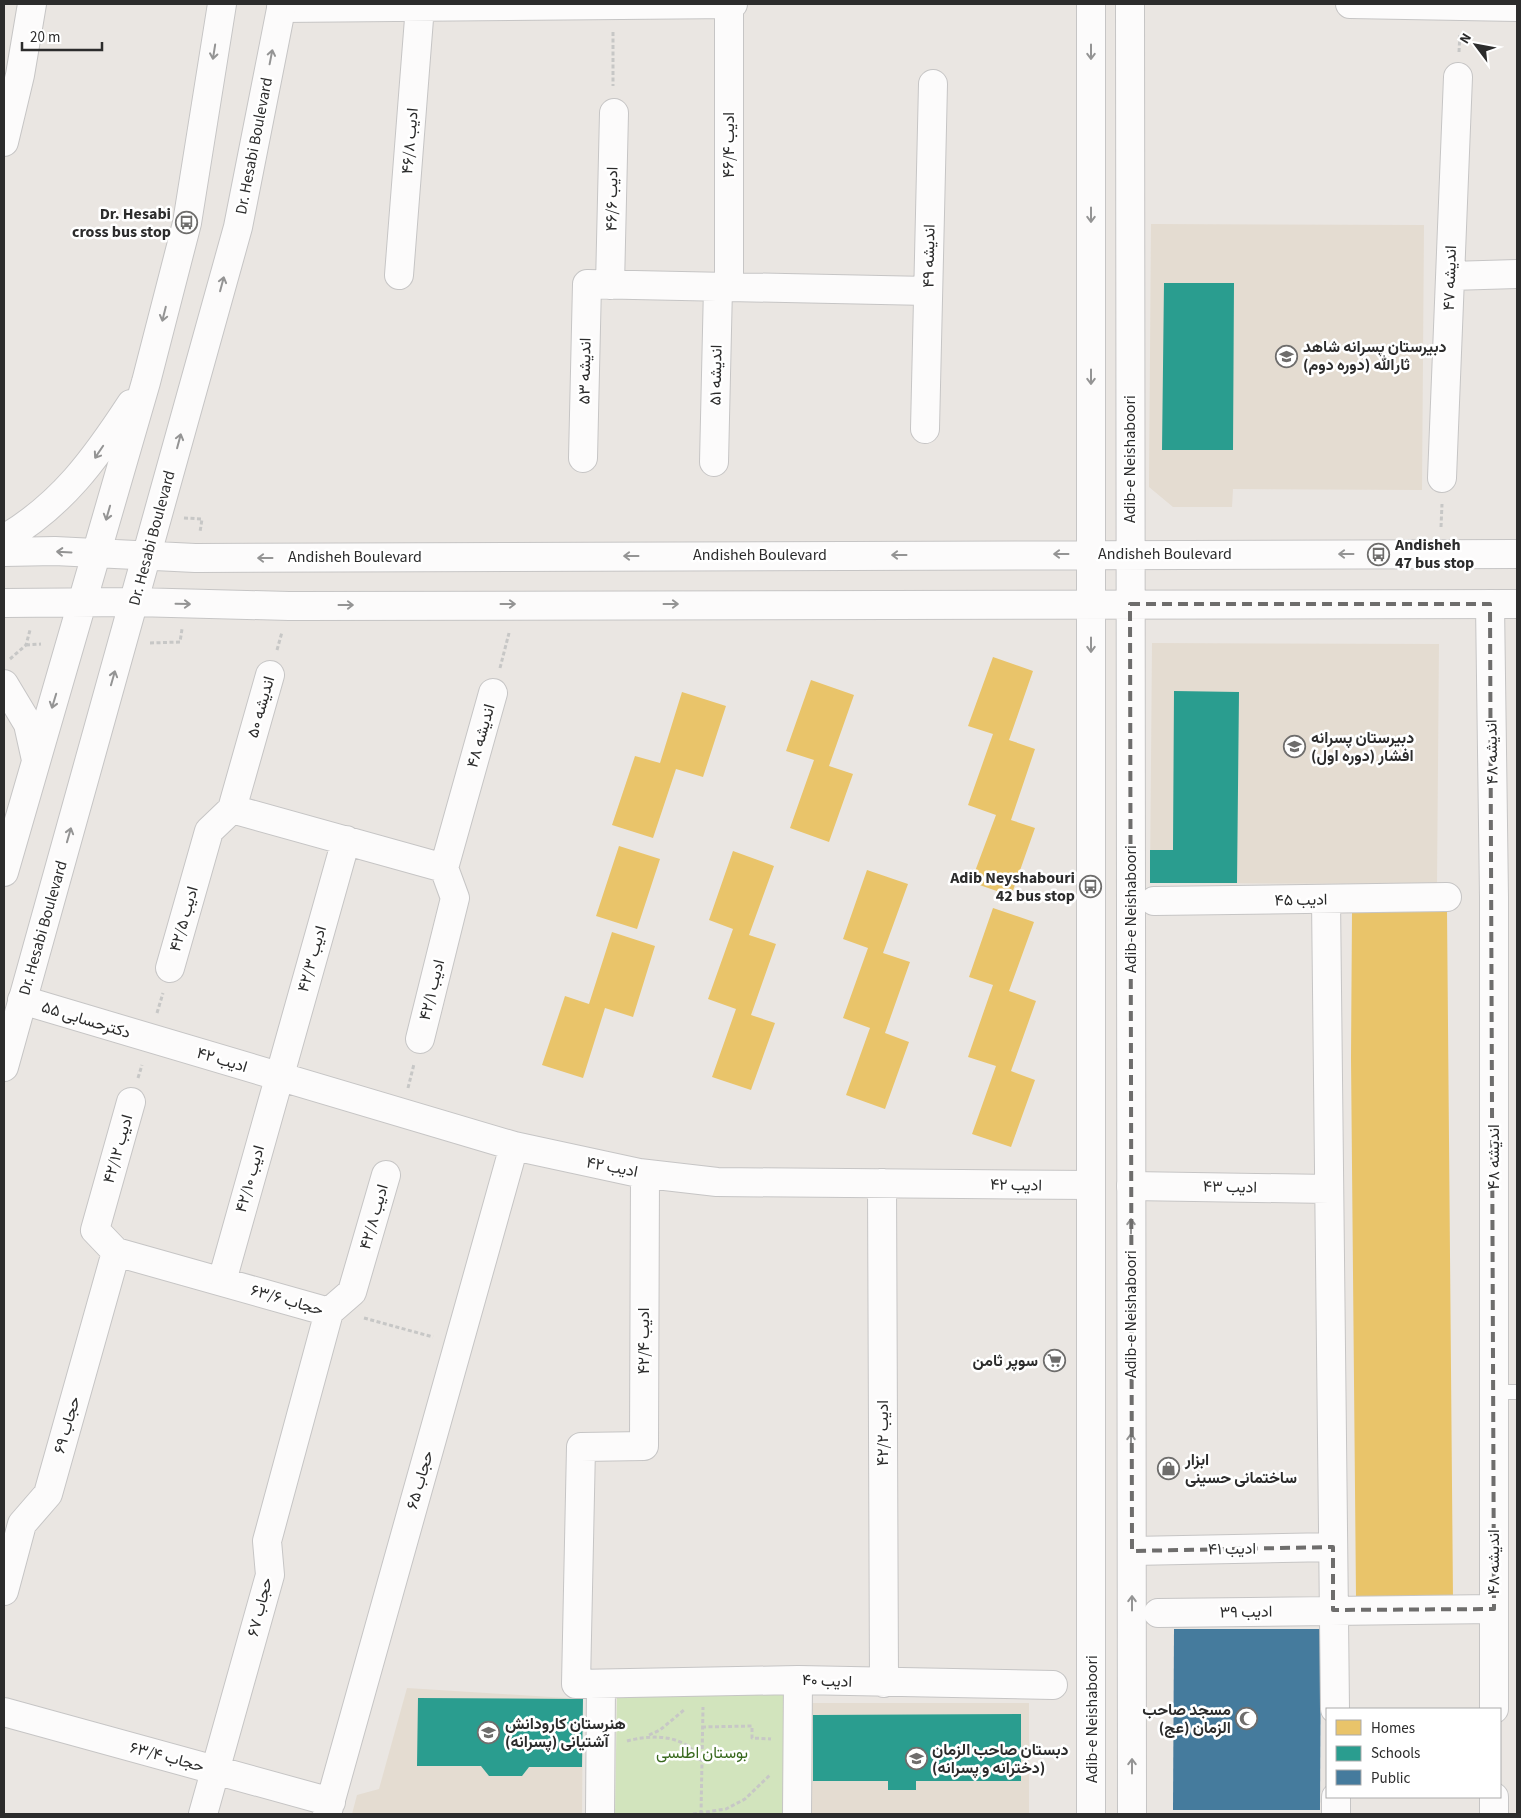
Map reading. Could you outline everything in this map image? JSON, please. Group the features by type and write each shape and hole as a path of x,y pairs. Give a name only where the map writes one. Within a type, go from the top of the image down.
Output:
{"street":[{"path":"4,142 20,74 32,4"},
{"path":"4,872 146,382 187,223 222,4"},
{"name":"ادیب ۴۶/۴","path":"724,287 729,4"},
{"path":"281,6 733,4"},
{"name":"Adib-e Neishaboori","path":"1091,4 1092,1814"},
{"name":"Adib-e Neishaboori","path":"1130,4 1132,1814"},
{"path":"1350,4 1517,7"},
{"name":"Dr. Hesabi Boulevard","path":"4,1067 238,227 281,6"},
{"name":"ادیب ۴۶/۸","path":"399,275 420,6"},
{"name":"اندیشه ۴۷","path":"1442,478 1458,77"},
{"name":"اندیشه ۴۹","path":"925,429 933,84"},
{"name":"ادیب ۴۶/۶","path":"598,285 614,113"},
{"path":"1450,276 1517,274"},
{"path":"598,285 928,291"},
{"name":"اندیشه ۵۳","path":"584,458 598,285"},
{"name":"اندیشه ۵۱","path":"714,462 724,287"},
{"path":"4,539 59,499 95,459 146,382"},
{"name":"Andisheh Boulevard","path":"4,552 96,553 195,558 1517,554"},
{"path":"4,603 83,604 134,602 289,606 517,604 1517,604"},
{"name":"اندیشه ۴۸","path":"1490,604 1494,890 1506,1392 1494,1609 1494,1708"},
{"name":"اندیشه ۵۰","path":"232,809 270,675"},
{"path":"4,684 28,724 36,760"},
{"name":"اندیشه ۴۸","path":"444,868 493,693"},
{"path":"232,809 444,868"},
{"name":"ادیب ۴۲/۵","path":"170,968 209,831 232,809"},
{"name":"ادیب ۴۲/۳","path":"279,1077 346,840"},
{"name":"ادیب ۴۲/۱","path":"420,1039 455,898 444,868"},
{"name":"ادیب ۴۵","path":"1154,901 1447,898"},
{"path":"1326,900 1335,1708"},
{"name":"دکترحسابی ۵۵","path":"22,1000 150,1039"},
{"name":"ادیب ۴۲","path":"150,1039 514,1146 645,1174 717,1182 1091,1185"},
{"name":"ادیب ۴۲/۱۰","path":"222,1281 279,1077"},
{"name":"ادیب ۴۲/۱۲","path":"116,1252 95,1230 131,1102"},
{"name":"حجاب ۶۵","path":"329,1808 514,1146"},
{"name":"ادیب ۴۲/۴","path":"581,1447 644,1446 645,1174"},
{"name":"ادیب ۴۲/۸","path":"329,1312 352,1292 386,1175"},
{"name":"ادیب ۴۲/۲","path":"882,1183 884,1683"},
{"name":"ادیب ۴۳","path":"1131,1186 1329,1189"},
{"name":"حجاب ۶۳/۶","path":"116,1252 329,1312"},
{"name":"حجاب ۶۹","path":"4,1591 22,1524 48,1494 116,1252"},
{"name":"حجاب ۶۷","path":"203,1814 270,1575 267,1541 329,1312"},
{"name":"ادیب ۴۰","path":"581,1447 576,1684 798,1680 1053,1686"},
{"name":"ادیب ۴۱","path":"1132,1551 1333,1547"},
{"name":"ادیب ۳۹","path":"1158,1613 1494,1609"},
{"path":"798,1680 798,1814"},
{"path":"600,1814 601,1684"},
{"name":"حجاب ۶۳/۴","path":"4,1712 215,1770 329,1808"},
{"path":"1336,1798 1336,1814"},
{"path":"1494,1798 1494,1814"}],"path":[{"path":"612,5 614,113"},
{"path":"1458,77 1461,6"},
{"path":"1441,554 1442,478"},
{"name":"اندیشه ۴۸","path":"493,693 517,604"},
{"name":"اندیشه ۵۰","path":"270,675 289,606"},
{"path":"4,664 26,645"},
{"name":"ادیب ۴۲/۵","path":"150,1039 170,968"},
{"name":"ادیب ۴۲/۱۲","path":"131,1102 150,1039"},
{"name":"ادیب ۴۲/۱","path":"402,1113 420,1039"},
{"name":"حجاب ۶۳/۶","path":"329,1312 352,1314 458,1344"},
{"path":"701,1813 703,1681"},
{"path":"600,1750 647,1736 660,1730 692,1703 703,1681"},
{"path":"702,1727 752,1726 752,1738 792,1739 798,1722"},
{"path":"647,1736 673,1739 685,1745 699,1756 702,1764"},
{"path":"693,1814 726,1809 745,1799 773,1771"}],"highlighted area":[{"path":"1130,604 1490,604 1494,1609 1333,1610 1333,1547 1132,1551"}],"shaded area":[{"name":"دبیرستان پسرانه شاهد ثارالله (دوره دوم)","path":"1151,224 1424,225 1422,490 1233,489 1232,507 1173,507 1149,487"},
{"name":"دبیرستان پسرانه افشار (دوره اول)","path":"1152,643 1439,644 1437,884 1150,883"},
{"name":"هنرستان کارودانش آشتیانی (پسرانه)","path":"407,1688 583,1699 582,1814 352,1814 357,1795 379,1789"},
{"name":"دبستان صاحب الزمان (دخترانه و پسرانه)","path":"803,1703 1029,1703 1029,1814 802,1814"}],"green space":[{"name":"بوستان اطلسی","path":"789,1694 788,1814 615,1814 617,1695"}],"building: Homes":[{"path":"993,657 1033,671 1009,740 1035,749 1011,820 1035,828 1011,896 971,882 996,815 968,805 993,734 968,726"},
{"path":"811,680 854,695 829,766 853,774 829,842 790,828 814,760 786,751"},
{"path":"682,692 726,706 703,777 676,769 653,838 612,825 635,756 660,763"},
{"path":"619,846 660,859 637,929 596,916"},
{"path":"733,851 774,866 749,935 776,944 751,1015 775,1023 751,1090 712,1077 736,1009 708,999 733,929 709,920"},
{"path":"867,870 908,884 883,953 910,962 885,1033 909,1042 885,1109 846,1095 870,1028 843,1018 868,948 843,939"},
{"path":"993,908 1034,922 1009,991 1036,1001 1011,1071 1035,1080 1011,1147 972,1134 996,1066 968,1057 993,985 969,977"},
{"path":"1447,910 1453,1599 1356,1597 1351,1058 1352,913"},
{"path":"612,932 655,946 633,1017 605,1008 583,1078 542,1065 565,996 589,1004"}],"building: Schools":[{"path":"1164,283 1234,283 1233,450 1162,450"},
{"path":"1174,691 1239,692 1237,883 1150,883 1150,850 1173,850"},
{"path":"418,1698 583,1699 582,1767 529,1767 522,1776 489,1776 481,1766 417,1766"},
{"path":"1021,1714 1021,1781 916,1781 916,1790 888,1790 888,1781 813,1781 813,1715"}],"building: Public":[{"name":"مسجد صاحب الزمان (عج)","path":"1174,1629 1321,1629 1320,1810 1173,1810"}],"place":[{"name":"Dr. Hesabi cross bus stop","path":"187,223"},
{"name":"دبیرستان پسرانه شاهد ثارالله (دوره دوم)","path":"1287,356"},
{"name":"Andisheh 47 bus stop","path":"1379,554"},
{"name":"دبیرستان پسرانه افشار (دوره اول)","path":"1295,747"},
{"name":"Adib Neyshabouri 42 bus stop","path":"1091,887"},
{"name":"سوپر ثامن","path":"1054,1361"},
{"name":"ابزار ساختمانی حسینی","path":"1169,1469"},
{"name":"مسجد صاحب الزمان (عج)","path":"1247,1719"},
{"name":"هنرستان کارودانش آشتیانی (پسرانه)","path":"489,1733"},
{"name":"دبستان صاحب الزمان (دخترانه و پسرانه)","path":"916,1759"}]}
